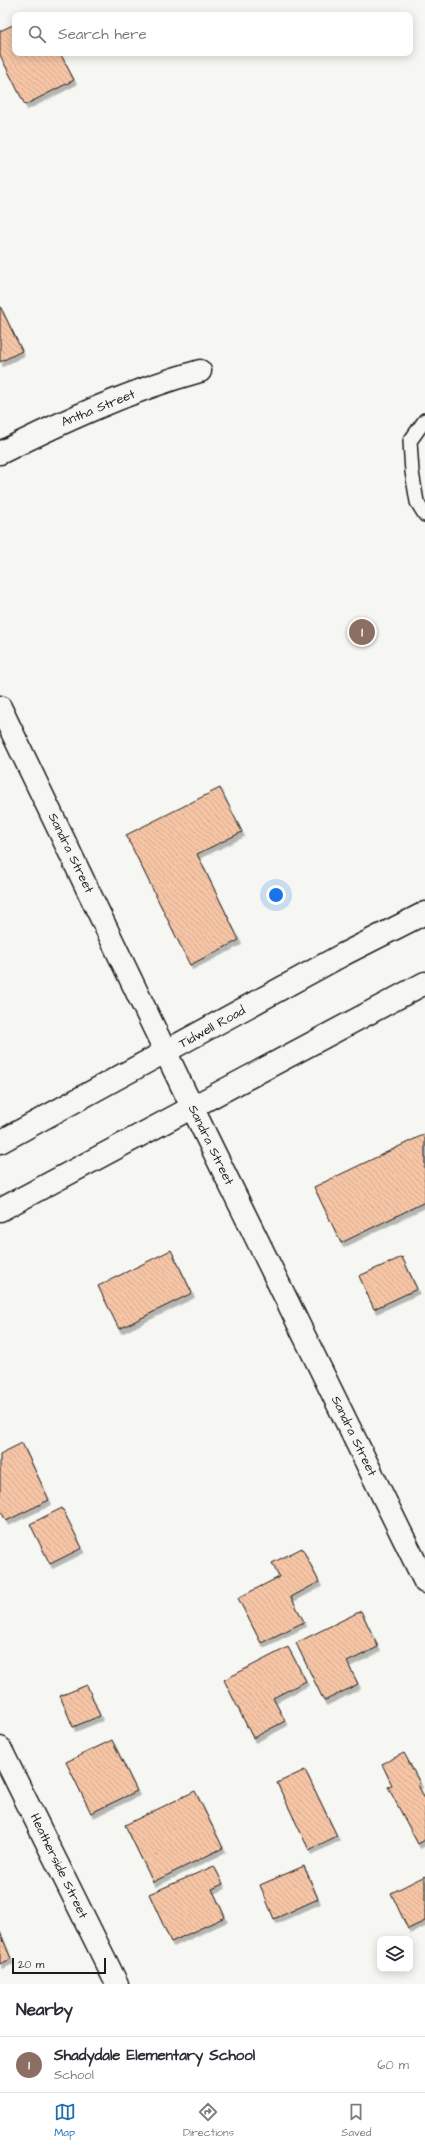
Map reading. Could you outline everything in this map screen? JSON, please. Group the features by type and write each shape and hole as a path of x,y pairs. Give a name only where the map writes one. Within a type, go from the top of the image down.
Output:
{"street":[{"name":"Antha Street","path":"0,453 57,424 166,381 200,371"},
{"name":"Sandra Street","path":"0,708 167,1052 192,1107 425,1582"},
{"name":"Tidwell Road","path":"0,1142 344,954 425,913"},
{"path":"0,1210 425,983"},
{"name":"Heatherside Street","path":"0,1748 117,1984"}],"lane":[{"path":"425,420 410,441 412,472 425,515"}],"building":[{"path":"12,25 12,56 62,56 74,80 25,105 0,55 0,31"},
{"path":"0,306 22,351 0,362"},
{"path":"220,788 242,832 197,854 239,940 190,965 126,835"},
{"path":"425,1134 425,1202 341,1243 314,1187"},
{"path":"171,1250 192,1293 119,1329 98,1286"},
{"path":"402,1257 417,1289 374,1309 359,1276"},
{"path":"22,1443 49,1500 6,1521 0,1509 0,1454"},
{"path":"62,1508 82,1548 50,1564 30,1524"},
{"path":"302,1548 319,1582 291,1597 304,1622 261,1643 238,1598 279,1577 272,1563"},
{"path":"361,1611 378,1647 347,1662 358,1684 324,1701 296,1643"},
{"path":"288,1647 306,1681 273,1698 285,1721 253,1738 224,1680"},
{"path":"87,1685 100,1716 73,1727 60,1696"},
{"path":"112,1740 137,1791 91,1813 66,1762"},
{"path":"404,1753 420,1783 418,1785 425,1799 425,1840 418,1844 388,1787 392,1785 382,1764"},
{"path":"305,1770 337,1836 309,1850 277,1783"},
{"path":"195,1791 223,1848 153,1882 125,1825"},
{"path":"214,1866 223,1884 212,1889 225,1917 171,1942 149,1894"},
{"path":"304,1866 318,1899 274,1919 260,1885"},
{"path":"425,1876 425,1921 408,1929 391,1893"},
{"path":"0,1932 11,1959 0,1964"}],"place":[{"name":"Shadydale Elementary School","path":"362,632"}]}
